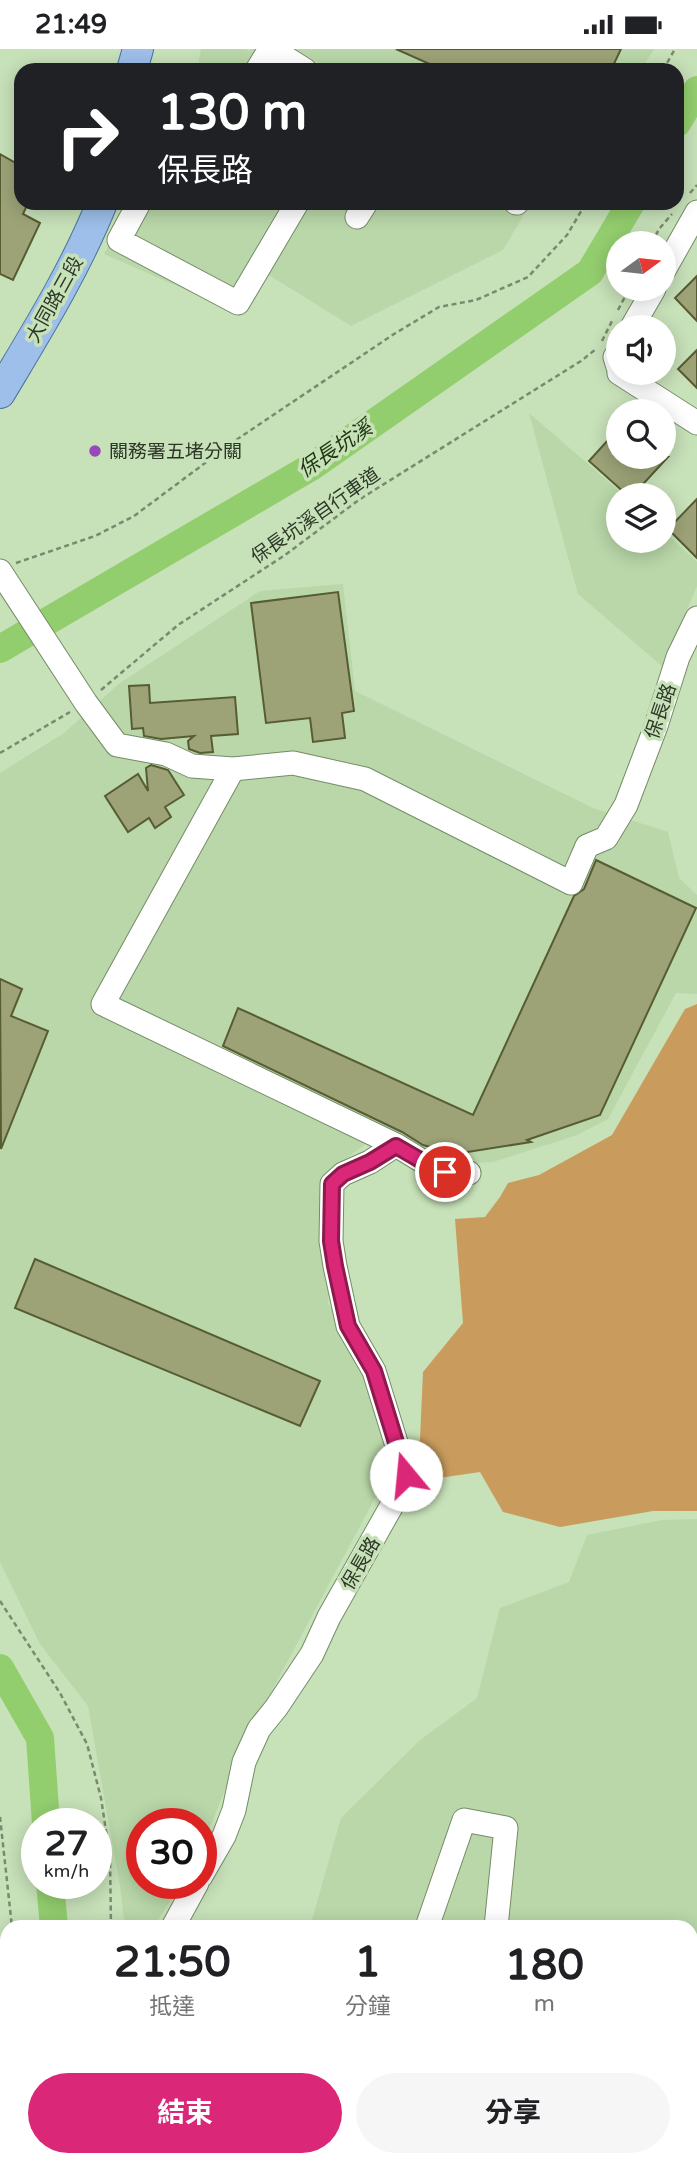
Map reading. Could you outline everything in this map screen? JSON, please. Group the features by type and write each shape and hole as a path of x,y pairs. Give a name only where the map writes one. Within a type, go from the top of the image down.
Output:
{"main road":[{"name":"大同路三段","path":"0,358 48,277 80,210"},
{"name":"大同路三段","path":"0,393 69,275 99,210"}],"street":[{"path":"271,49 294,63"},
{"path":"135,210 119,240 238,303 293,210"},
{"path":"676,249 697,212"},
{"path":"647,385 697,423"},
{"path":"6,567 86,703 117,745 166,754 192,766 233,769 103,1004 396,1146 427,1164 445,1172 468,1173"},
{"name":"保長路","path":"233,769 293,763 365,779 571,883 587,846 606,838 626,805 656,726 678,657 697,618"},
{"name":"保長路","path":"217,1846 234,1810 244,1762 259,1729 312,1654 329,1617 400,1492 406,1475 374,1371 348,1326 335,1266 331,1219 332,1184 343,1174 396,1146"},
{"path":"429,1920 464,1820 506,1828 497,1920"},
{"path":"177,1920 188,1899"}],"path":[{"path":"6,567 95,536 134,516 278,411 394,334 439,307 476,300 528,277 567,235 582,210"},
{"name":"保長坑溪自行車道","path":"0,753 86,703 178,625 285,555 360,499 581,361 599,347 623,301"},
{"path":"0,1601 60,1693 87,1745 101,1798 110,1857 111,1920"},
{"path":"0,1817 11,1920"}],"shaded area":[{"path":"201,49 289,49 311,63 198,63"},
{"path":"296,49 654,49 645,63 319,63"},
{"path":"128,210 527,210 503,250 351,326 269,275 243,315 104,254"},
{"path":"529,413 610,483 606,483 606,553 676,553 676,542 697,562 697,586 663,667 578,594"},
{"path":"343,584 355,691 593,808 668,832 679,878 697,895 697,994 676,993 608,1119 577,1135 493,1162 450,1164 373,1138 325,1175 323,1206 330,1267 328,1303 366,1369 397,1457 246,1739 217,1810 126,1808 126,1899 171,1899 158,1920 124,1920 112,1841 112,1808 106,1808 88,1706 40,1644 0,1562 0,773 64,733 120,683 260,591"},
{"path":"697,1004 697,1511 653,1511 560,1527 503,1512 480,1472 439,1478 419,1461 423,1372 463,1323 455,1219 485,1217 508,1183 539,1175 612,1135 685,1009"},
{"path":"697,1519 697,1920 312,1920 341,1818 419,1741 477,1698 500,1608 569,1582 587,1535 662,1520"}],"building":[{"path":"396,49 621,49 614,63 427,63"},
{"path":"0,154 14,162 14,210 25,210 23,214 40,223 13,280 0,274"},
{"path":"697,276 697,321 676,299"},
{"path":"697,350 697,388 678,369"},
{"path":"606,442 606,469 657,469 644,483 614,483 589,461"},
{"path":"697,499 697,558 676,537 676,521"},
{"path":"338,592 354,711 342,713 345,738 313,742 310,718 266,723 251,603"},
{"path":"149,685 150,703 235,697 238,734 211,736 213,752 200,753 189,749 188,741 194,736 161,739 144,736 143,728 132,729 129,686"},
{"path":"151,765 168,770 184,795 165,807 171,817 155,828 149,818 128,832 105,796 138,774 148,791 146,768"},
{"path":"596,860 696,908 600,1115 527,1140 531,1142 455,1154 423,1145 402,1132 223,1046 238,1008 473,1115 574,896 584,889"},
{"path":"0,979 22,989 11,1016 48,1031 1,1149"},
{"path":"35,1259 320,1381 300,1426 15,1308"}],"waterway":[{"name":"保長坑溪","path":"684,111 697,90"},
{"name":"保長坑溪","path":"0,649 311,467 590,272 627,210"},
{"name":"保長坑溪","path":"0,1668 40,1738 45,1808"},
{"name":"保長坑溪","path":"51,1899 53,1920"}],"place":[{"name":"關務署五堵分關","path":"95,451"}],"route":[{"path":"406,1475 374,1371 348,1326 331,1241 332,1184 343,1174 396,1146 445,1172"}]}
